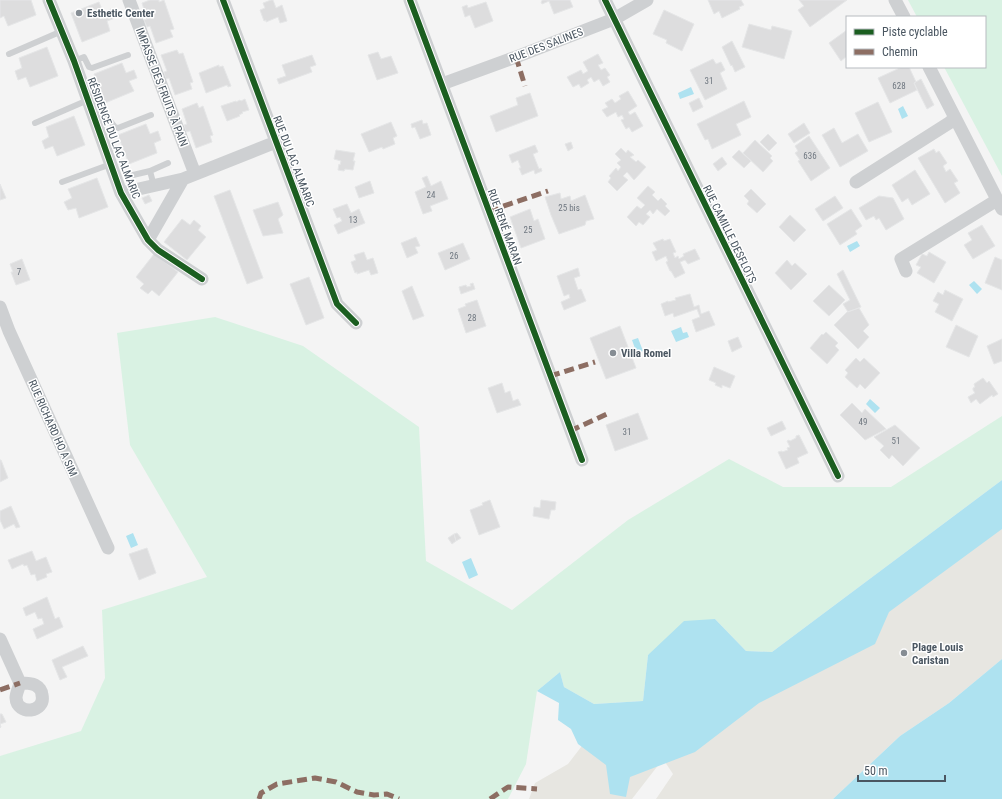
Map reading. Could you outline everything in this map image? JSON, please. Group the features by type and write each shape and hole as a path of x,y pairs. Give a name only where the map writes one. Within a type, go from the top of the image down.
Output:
{"street":[{"name":"RÉSIDENCE DU LAC ALMARIC","path":"49,0 74,61 121,193 148,240 158,250 202,279"},
{"name":"IMPASSE DES FRUITS À PAIN","path":"129,0 189,177"},
{"name":"RUE DU LAC ALMARIC","path":"223,0 337,304 356,323"},
{"name":"RUE RENÉ MARAN","path":"410,0 582,460"},
{"name":"RUE CAMILLE DESFLOTS","path":"605,0 838,476"},
{"name":"RUE DES SALINES","path":"442,84 614,19 648,0"},
{"path":"895,0 903,16"},
{"path":"906,271 901,259 1000,205 930,68"},
{"path":"856,182 955,118"},
{"path":"121,193 189,177 276,142"},
{"path":"148,240 189,177"},
{"name":"RUE RICHARD HO A SIM","path":"0,307 108,548"},
{"path":"0,638 20,683"}],"lane":[{"path":"9,54 62,31"},
{"path":"74,61 84,57 89,67 92,68 128,55"},
{"path":"35,124 88,100"},
{"path":"96,121 107,117 115,127 118,128 151,115"},
{"path":"133,175 150,171 168,163"},
{"path":"62,182 111,164"},
{"path":"150,171 154,186"}],"green space":[{"path":"908,0 1002,0 1002,176 945,68 986,68 986,16 916,16"},
{"path":"215,317 303,346 419,427 426,561 512,610 628,520 729,459 783,487 891,487 1002,416 1002,480 772,652 746,651 715,619 648,655 643,701 594,704 564,687 560,672 537,691 526,764 508,799 0,799 0,756 81,731 105,678 102,610 207,577 130,445 117,333"}],"sand":[{"name":"Plage Louis Caristan","path":"1002,506 1002,659 949,703 900,736 833,799 656,799 673,774 663,759 632,799 529,799 535,783 568,764 588,738 745,686"}],"water":[{"path":"691,87 694,94 680,99 678,93"},
{"path":"903,106 908,116 902,119 898,109"},
{"path":"857,241 860,246 850,252 847,246"},
{"path":"974,281 982,289 977,294 969,285"},
{"path":"681,327 683,333 687,332 689,337 676,342 671,331"},
{"path":"638,338 643,351 637,354 632,340"},
{"path":"870,399 880,408 875,413 866,404"},
{"path":"1002,480 1002,529 889,612 875,644 759,703 695,752 630,777 626,797 610,794 606,765 578,744 571,729 558,720 559,703 537,691 560,672 564,687 594,704 643,701 648,655 684,621 715,619 746,651 772,652"},
{"path":"133,533 138,545 131,548 126,536"},
{"path":"471,558 478,575 469,579 462,562"},
{"path":"1002,659 1002,799 833,799 900,736 949,703"}],"building":[{"path":"0,0 31,0 36,15 8,26 4,16 0,18"},
{"path":"150,0 159,0 159,2 164,0 174,29 170,30 173,37 156,43 150,26 147,27 144,20 147,19 142,3"},
{"path":"273,0 276,8 282,5 287,21 280,23 278,17 266,22 266,20 264,21 260,10 265,8 263,3"},
{"path":"542,0 570,0 573,7 554,14 549,1 542,4"},
{"path":"708,0 741,0 744,5 739,7 740,9 722,18 719,11 714,14"},
{"path":"799,0 847,0 810,27 798,10 804,6"},
{"path":"99,2 103,12 111,9 115,18 107,21 110,31 82,42 71,13"},
{"path":"486,2 493,21 475,28 470,15 465,17 462,7 467,5 468,8"},
{"path":"664,10 694,24 682,51 666,43 667,40 653,34"},
{"path":"749,24 771,30 772,26 792,31 784,59 742,47"},
{"path":"846,31 846,57 841,61 829,43"},
{"path":"732,41 745,67 735,72 722,47"},
{"path":"47,47 58,76 30,87 26,77 18,80 15,71 22,68 19,58"},
{"path":"177,50 179,54 183,53 193,82 190,83 192,89 175,95 169,78 166,79 164,72 167,71 161,55"},
{"path":"378,52 381,59 391,56 398,73 377,80 368,55"},
{"path":"598,54 603,63 598,65 601,70 605,68 610,75 607,77 610,82 603,86 599,79 594,82 591,77 587,80 589,83 581,88 579,84 573,87 567,77 581,70 583,74 588,71 583,62"},
{"path":"312,55 316,65 310,67 312,72 279,84 277,79 286,76 282,65"},
{"path":"713,59 716,64 721,62 725,70 720,73 727,89 705,100 690,70"},
{"path":"122,63 126,73 134,70 137,78 129,81 134,91 105,103 94,74"},
{"path":"219,65 219,67 223,66 231,86 228,87 227,85 206,93 199,73"},
{"path":"900,68 909,68 916,82 914,83 917,90 890,103 878,78"},
{"path":"921,79 934,105 927,109 914,83"},
{"path":"628,91 637,106 628,112 630,115 635,112 643,126 632,132 629,127 626,129 621,120 624,119 622,115 618,117 616,112 607,117 602,110 608,107 605,103 612,99 615,103 621,99 619,96"},
{"path":"530,93 538,116 496,132 490,116 518,105 516,98"},
{"path":"699,98 703,107 693,112 689,103"},
{"path":"245,99 249,110 242,112 243,113 239,115 240,116 227,121 221,106"},
{"path":"744,101 751,117 736,124 741,135 712,149 708,139 705,140 697,124"},
{"path":"878,102 892,132 869,142 855,113"},
{"path":"197,103 199,108 203,106 213,135 210,136 212,142 196,148 190,131 186,132 184,125 187,124 182,109"},
{"path":"74,116 85,145 57,156 53,146 45,149 42,141 49,137 46,127"},
{"path":"422,120 423,124 427,123 431,135 420,139 415,127 412,128 411,124"},
{"path":"391,122 397,136 393,138 395,144 383,149 382,147 369,152 361,134"},
{"path":"804,123 810,133 794,143 788,134"},
{"path":"146,124 150,134 158,131 161,140 154,143 157,153 129,164 118,135"},
{"path":"834,128 842,143 858,134 868,151 840,167 822,135"},
{"path":"768,134 777,143 769,151 760,142"},
{"path":"809,136 830,168 811,181 798,161 800,160 795,153 798,151 795,146"},
{"path":"755,140 772,156 770,158 773,161 763,172 743,153"},
{"path":"571,142 573,148 568,151 565,144"},
{"path":"535,145 538,152 533,154 539,169 541,168 542,171 535,174 534,170 522,175 518,160 512,163 509,155"},
{"path":"621,148 626,153 628,150 634,155 630,157 636,162 638,160 646,167 634,180 627,172 623,176 628,180 617,191 608,182 611,178 609,176 616,168 618,171 621,167 617,163 621,160 615,154"},
{"path":"934,149 936,153 939,151 947,163 943,166 946,172 950,169 958,181 954,183 960,193 945,203 918,158"},
{"path":"336,150 355,153 353,170 338,170 341,161 334,159"},
{"path":"739,150 751,161 744,168 732,157"},
{"path":"722,157 727,164 718,171 713,164"},
{"path":"915,170 930,194 912,205 908,198 902,202 892,185"},
{"path":"427,176 431,186 441,181 448,199 430,206 432,211 423,214 415,192 426,187 422,178"},
{"path":"97,178 108,207 79,218 76,208 68,210 64,202 72,198 68,189"},
{"path":"370,181 374,193 359,198 355,187"},
{"path":"0,184 6,198 0,200"},
{"path":"648,186 655,192 652,195 658,201 661,198 667,204 665,206 670,211 665,216 657,209 653,214 650,210 646,214 650,217 643,225 639,222 636,226 627,217 637,206 641,209 645,205 637,198"},
{"path":"751,189 766,204 757,213 747,204 749,201 744,196"},
{"path":"230,190 263,278 247,284 214,196"},
{"path":"560,193 561,199 570,196 571,201 585,195 594,219 586,221 585,225 559,234 545,197"},
{"path":"149,195 152,201 145,204 142,198"},
{"path":"835,196 843,208 823,221 815,209"},
{"path":"879,196 893,198 904,219 886,230 879,218 876,220 874,216 866,220 859,208"},
{"path":"278,202 283,215 278,219 283,233 263,236 253,210"},
{"path":"347,204 351,213 359,209 365,223 338,234 334,225 342,221 340,217 337,218 333,209"},
{"path":"530,209 534,221 538,219 545,239 521,248 510,217"},
{"path":"851,209 862,226 855,231 857,234 840,245 827,224"},
{"path":"790,215 806,230 794,242 779,227"},
{"path":"182,219 190,225 194,220 201,226 198,230 206,237 187,260 164,242"},
{"path":"982,225 995,246 973,259 964,245 972,240 968,233"},
{"path":"416,237 420,246 415,247 418,253 407,258 401,243"},
{"path":"663,239 664,241 670,239 676,252 673,253 675,258 678,256 679,259 684,256 683,254 695,249 700,259 688,264 685,260 680,262 685,273 675,278 666,262 668,261 666,256 656,261 652,252 657,250 653,243"},
{"path":"463,243 470,259 445,270 438,253"},
{"path":"364,252 367,260 373,258 378,273 371,275 369,270 357,274 357,272 355,273 351,262 356,260 354,255"},
{"path":"929,252 946,262 934,283 917,273 921,267 916,265 922,254 927,256"},
{"path":"154,254 178,272 159,296 152,290 148,294 140,288 144,284 136,277"},
{"path":"995,257 1002,260 1002,290 985,283"},
{"path":"22,259 30,280 16,285 11,272 13,272 10,264"},
{"path":"787,260 792,266 795,263 807,274 791,290 775,273"},
{"path":"578,268 580,276 574,278 578,290 581,289 586,301 564,310 561,302 570,298 569,294 564,296 557,276"},
{"path":"843,270 861,307 848,312 843,304 850,300 837,274"},
{"path":"309,277 324,318 306,325 290,284"},
{"path":"473,283 475,289 461,294 459,287 466,285 467,287 471,286 470,284"},
{"path":"829,285 845,300 829,316 813,301"},
{"path":"412,286 424,316 413,320 402,291"},
{"path":"945,290 963,299 952,321 935,312 939,304 933,301 938,292 943,295"},
{"path":"690,294 694,307 699,305 701,314 709,311 715,325 696,332 692,320 700,317 697,309 674,317 673,313 665,316 661,304"},
{"path":"477,300 486,326 466,333 458,309 466,306 465,304"},
{"path":"859,308 869,325 863,331 869,337 858,349 834,325 847,312"},
{"path":"956,325 978,336 969,357 946,347"},
{"name":"Villa Romel","path":"620,326 636,368 606,379 590,338"},
{"path":"826,332 838,343 835,346 839,350 827,364 810,348 822,334 823,335"},
{"path":"738,337 742,347 732,352 728,341"},
{"path":"1002,339 1002,361 994,364 987,346"},
{"path":"856,358 860,362 864,358 880,373 865,389 860,384 857,388 845,377 848,373 845,370"},
{"path":"714,367 735,376 730,388 722,385 722,388 709,380"},
{"path":"983,378 987,383 989,381 998,394 993,397 992,395 980,404 976,399 971,403 968,397 975,393 973,390 975,387 974,384"},
{"path":"502,383 505,393 510,391 513,401 518,399 521,405 497,413 488,388"},
{"path":"852,403 862,413 865,409 886,429 865,440 840,415"},
{"path":"638,413 648,439 615,451 606,425"},
{"path":"782,421 786,429 771,436 767,428"},
{"path":"895,425 920,448 903,466 892,455 889,459 880,450 884,446 874,437"},
{"path":"799,435 808,453 797,458 799,463 786,469 778,452 788,450 787,448 790,447 787,441 796,438 796,436"},
{"path":"0,460 8,478 0,482"},
{"path":"490,500 500,527 479,535 470,510 483,505 482,503"},
{"path":"541,500 556,502 555,510 551,510 549,519 533,516 534,507 540,508"},
{"path":"11,506 20,527 16,528 14,524 4,529 0,520 0,511"},
{"path":"457,533 461,538 456,541 454,534"},
{"path":"454,534 456,541 452,544 448,538"},
{"path":"147,548 156,573 139,580 129,554"},
{"path":"32,551 36,561 46,557 52,572 46,574 47,577 37,581 35,574 31,575 27,565 24,566 23,564 12,569 8,560"},
{"path":"47,597 55,619 59,617 63,627 37,639 33,629 44,624 42,618 38,619 35,612 26,616 23,608"},
{"path":"83,646 88,656 62,667 67,677 60,680 52,660"},
{"path":"0,714 2,714 6,722 0,724"}],"marked path":[{"path":"516,57 525,86"},
{"path":"489,211 548,191"},
{"path":"550,376 595,362"},
{"path":"570,431 609,413"},
{"path":"0,690 20,683"},
{"path":"259,799 261,793 277,784 315,778 336,782 357,792 374,795 387,794 399,799"},
{"path":"490,799 508,787 537,789"}],"cycle path":[{"path":"49,0 74,61 121,193 148,240 158,250 202,279"},
{"path":"223,0 337,304 356,323"},
{"path":"410,0 582,460"},
{"path":"605,0 838,476"}],"place":[{"name":"Esthetic Center","path":"79,13"},
{"name":"Villa Romel","path":"613,353"},
{"name":"Plage Louis Caristan","path":"904,653"}]}
